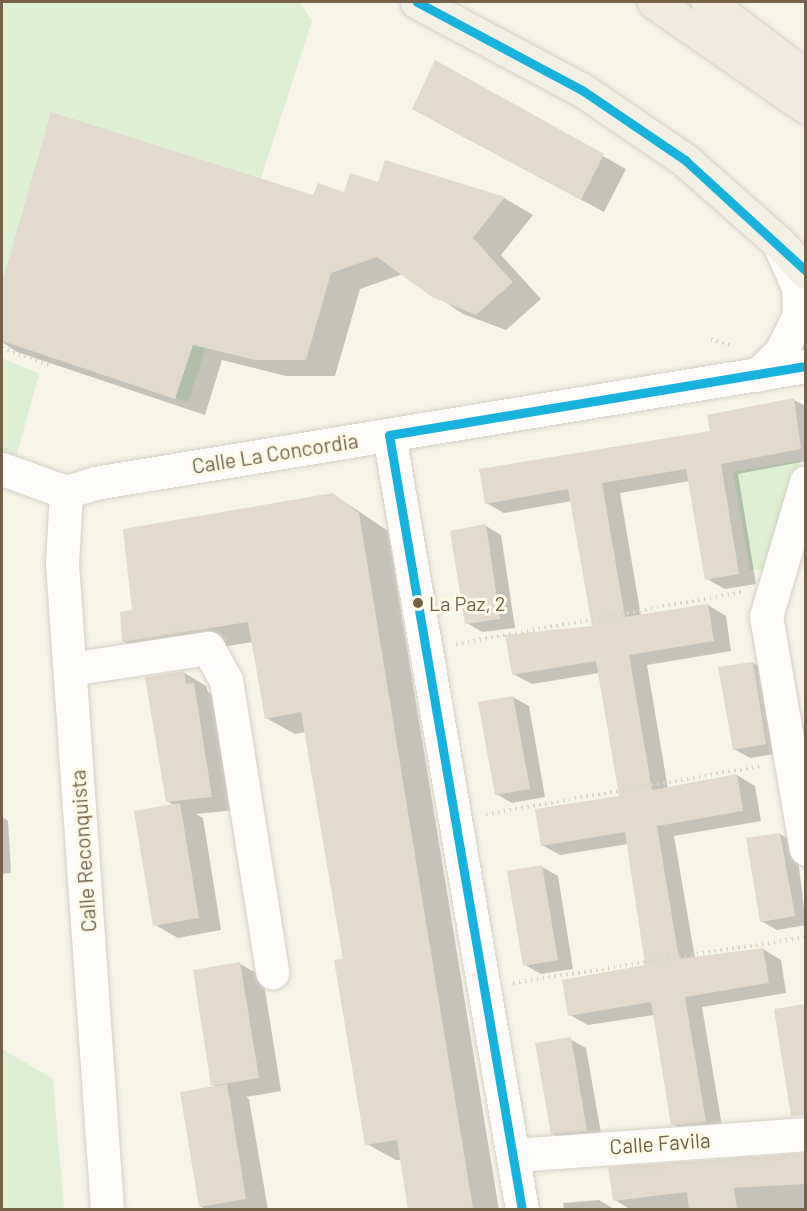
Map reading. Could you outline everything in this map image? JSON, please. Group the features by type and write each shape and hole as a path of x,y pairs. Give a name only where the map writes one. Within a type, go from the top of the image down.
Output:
{"highway":[{"path":"654,2 806,107"},
{"path":"708,2 806,77"},
{"path":"739,2 806,63"}],"main road":[{"path":"417,2 582,90 685,160 778,242 806,272"}],"street":[{"path":"757,375 781,352 799,315 798,287 778,242"},
{"name":"Calle La Concordia","path":"66,492 94,483 806,366"},
{"path":"389,435 522,1209"},
{"path":"2,469 66,492"},
{"path":"806,482 766,616 777,682 798,747 806,849"},
{"name":"Calle Reconquista","path":"66,492 62,563 106,1209"},
{"path":"70,669 208,648 226,680 272,972"},
{"name":"Calle Favila","path":"514,1155 806,1134"}],"path":[{"path":"2,348 50,365"},
{"path":"426,650 774,586"},
{"path":"456,820 798,747"},
{"path":"485,987 806,937"}],"green space":[{"path":"2,2 300,2 312,21 188,402 2,341"},
{"path":"2,358 39,374 15,461 2,455"},
{"path":"801,460 767,569 750,570 733,472"},
{"path":"2,1049 53,1079 64,1209 2,1209"}],"building":[{"path":"435,60 604,154 581,200 412,109"},
{"path":"51,112 313,195 318,183 344,192 350,173 378,182 385,160 505,197 473,238 513,282 476,315 432,297 377,257 331,273 306,360 255,360 193,345 175,399 2,341 2,283"},
{"path":"794,398 801,449 721,464 739,574 705,580 686,469 602,483 625,617 708,604 714,641 629,655 652,790 737,774 743,811 657,826 679,959 763,948 769,983 685,997 706,1122 671,1125 651,1002 568,1016 562,980 645,965 625,832 541,846 535,809 619,796 596,661 512,675 505,635 592,626 568,489 485,504 479,469 710,431 707,415"},
{"path":"333,493 359,513 473,1209 408,1209 397,1140 365,1145 334,960 343,959 301,712 265,719 248,622 122,642 120,612 132,610 123,529"},
{"path":"486,524 500,619 465,624 450,531"},
{"path":"753,662 766,744 733,750 718,667"},
{"path":"184,671 186,684 194,683 212,797 166,802 145,677"},
{"path":"513,696 530,789 495,795 478,702"},
{"path":"180,803 199,918 153,926 134,811"},
{"path":"780,833 795,916 760,922 746,838"},
{"path":"542,865 558,960 523,966 507,871"},
{"path":"240,962 259,1078 211,1086 193,970"},
{"path":"806,1004 806,1115 791,1116 774,1009"},
{"path":"571,1037 587,1131 551,1134 535,1043"},
{"path":"227,1084 246,1199 199,1207 180,1092"},
{"path":"806,1153 806,1184 734,1188 737,1209 689,1209 687,1192 613,1201 608,1167"}],"transit line":[{"path":"417,2 582,90 685,160 806,271"},
{"path":"522,1210 389,435 806,366"}],"place":[{"name":"La Paz, 2","path":"418,603"}]}
